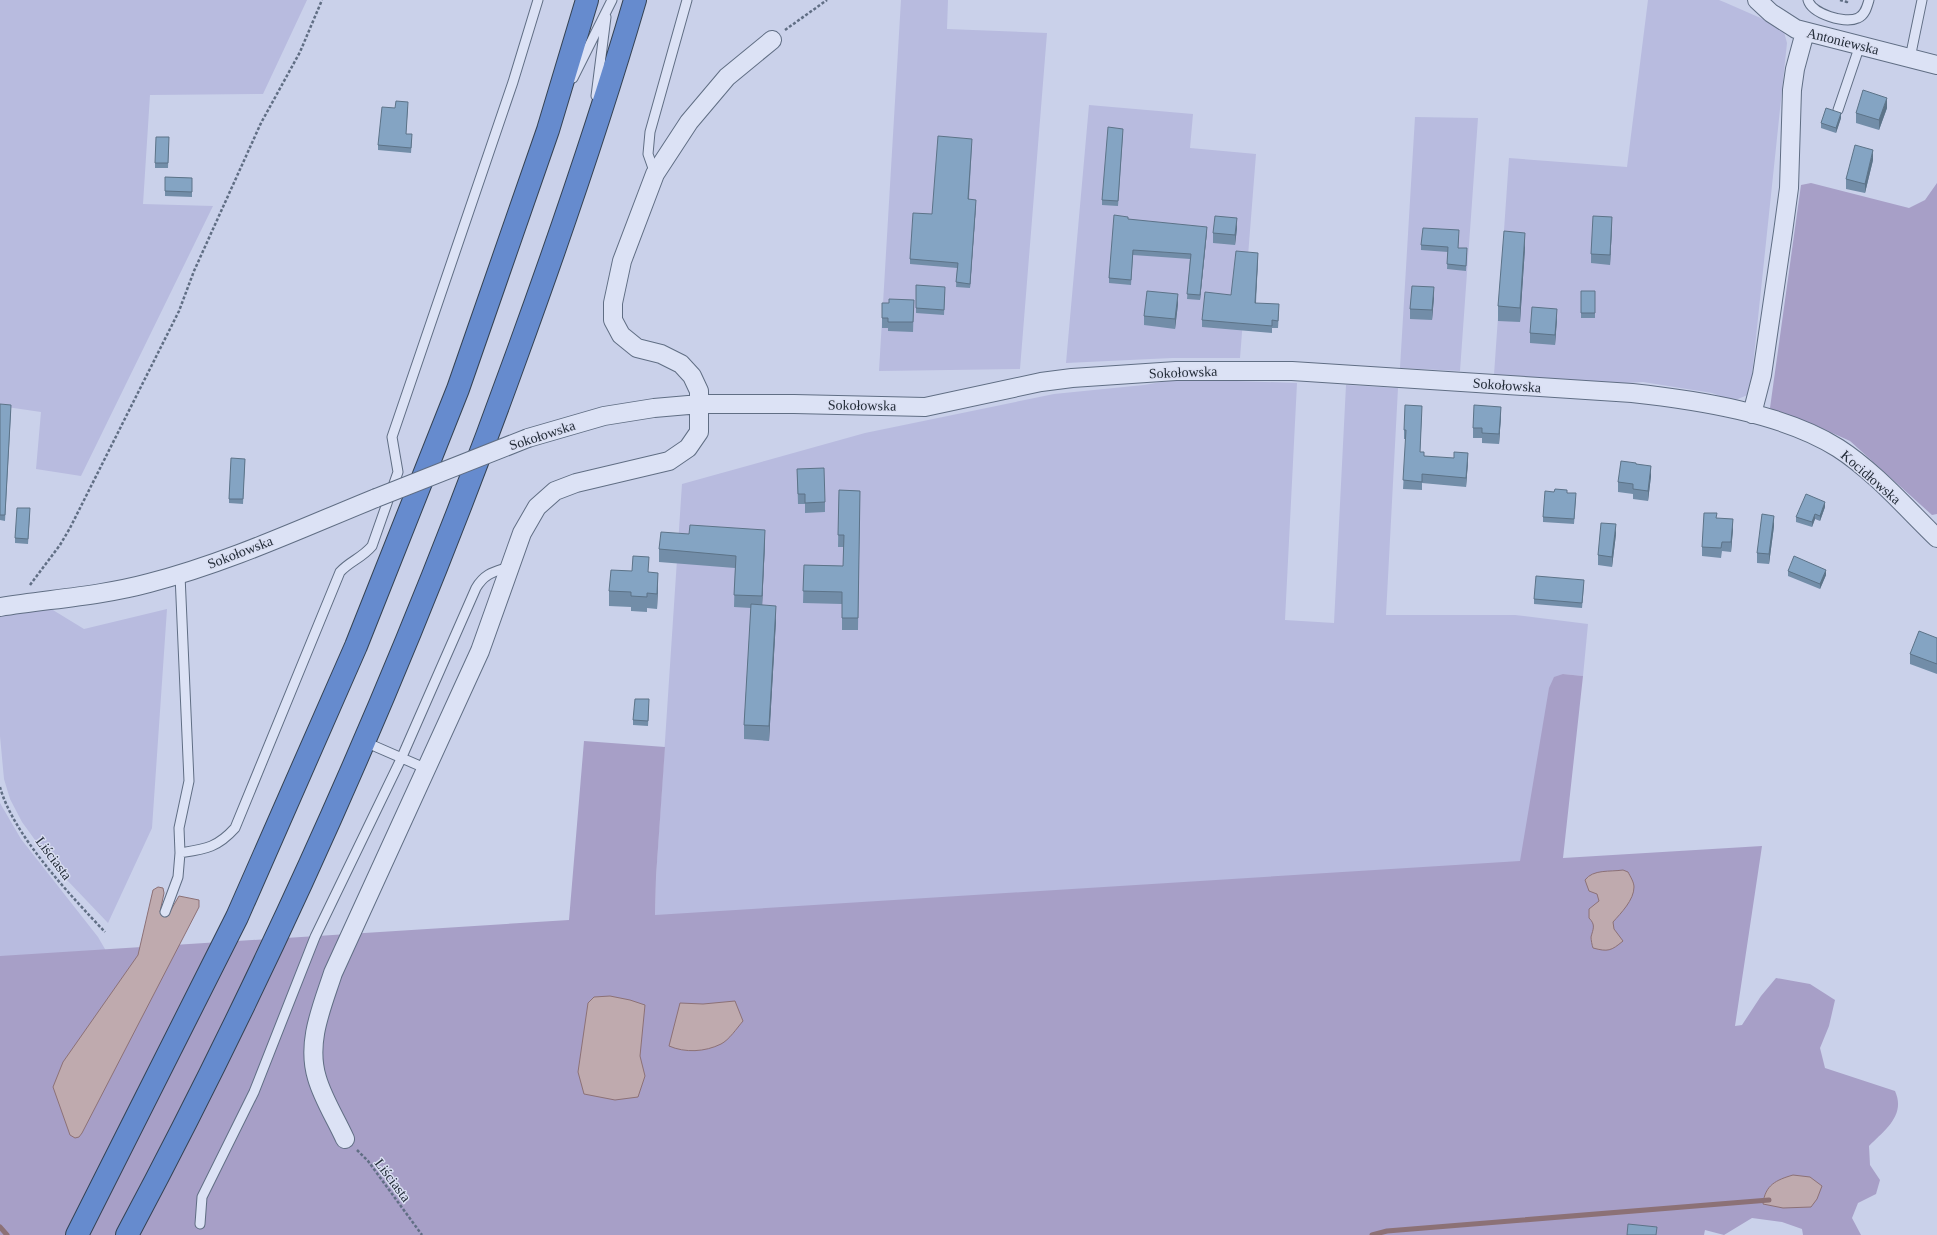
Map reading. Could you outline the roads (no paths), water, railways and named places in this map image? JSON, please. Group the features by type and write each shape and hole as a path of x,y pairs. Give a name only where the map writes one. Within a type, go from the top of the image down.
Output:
{"highway":[{"path":"78,1233 237,917 356,646 458,389 548,130 588,0"},
{"path":"127,1235 178,1140 263,966 365,742 476,467 555,249 591,142 635,0"}],"street":[{"name":"Antoniewska","path":"1757,0 1784,23 1805,32 1937,66"},
{"path":"1752,414 1762,375 1789,188 1792,90 1795,69 1805,32"},
{"path":"345,1139 316,1077 312,1049 317,1020 333,974 480,651 522,533 537,507 555,491 576,483 669,461 688,448 699,432 699,391 692,376 681,364 661,354 637,348 621,335 613,320 613,303 622,261 656,174 689,122 727,77 772,40"},
{"name":"Sokołowska","path":"7,606 115,590 180,575 232,556 528,438 604,416 654,408 700,404 925,406 996,390 1072,378 1176,371 1292,371 1632,393 1661,396 1752,414"},
{"name":"Kocidłowska","path":"1752,414 1801,429 1838,448 1872,476 1937,538"}],"lane":[{"path":"180,853 212,847 225,839 235,828 340,572 346,565 364,556 372,546 398,472 392,437 511,89 538,0"},
{"path":"548,130 608,4 612,0"},
{"path":"656,174 648,154 650,132 687,0"},
{"path":"1808,0 1814,10 1820,13 1850,20 1858,18 1865,12 1869,0"},
{"path":"1910,58 1922,0"},
{"path":"591,142 608,4"},
{"path":"1838,110 1860,45"},
{"path":"200,1224 202,1197 254,1092 316,937 401,758 476,588 481,579 489,573 510,567"},
{"path":"165,912 178,876 180,853 179,828 189,781 180,575"},
{"path":"365,742 427,769"}],"waterway":[{"path":"1372,1235 1387,1231 1769,1200"},
{"path":"0,1227 7,1235"}]}
